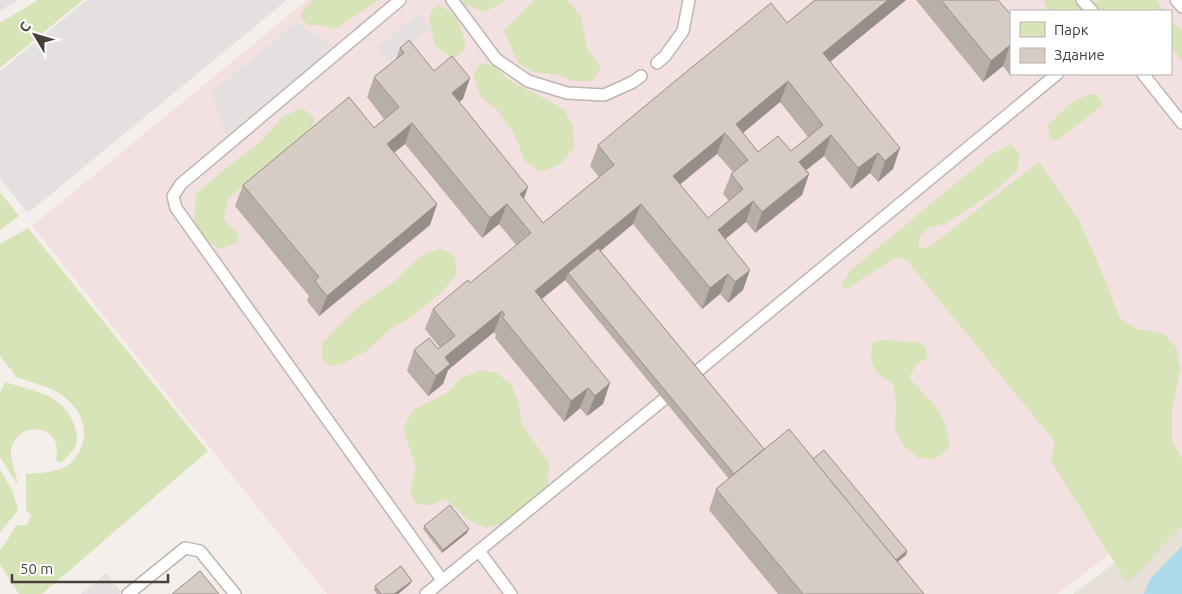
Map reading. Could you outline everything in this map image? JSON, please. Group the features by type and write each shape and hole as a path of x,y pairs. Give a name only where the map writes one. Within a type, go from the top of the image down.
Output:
{"lane":[{"path":"400,0 181,184 173,196 176,208 442,580"},
{"path":"452,0 496,59 528,81 567,93 604,95 633,82 641,76"},
{"path":"657,63 665,56 683,31 689,0"},
{"path":"1082,0 1091,10"},
{"path":"1176,0 1182,7"},
{"path":"426,594 1056,75"},
{"path":"1144,75 1182,123"},
{"path":"128,594 185,548 200,551 236,594"},
{"path":"480,551 511,594"}],"shaded area":[{"path":"0,0 18,0 0,11"},
{"path":"87,0 287,0 28,213 0,179 0,71"},
{"path":"307,0 1182,0 1182,499 1057,594 327,594 32,226"},
{"path":"418,14 430,29 389,62 378,47"},
{"path":"297,22 333,47 226,135 212,92"},
{"path":"1182,512 1182,594 1073,594"},
{"path":"106,573 121,592 119,594 81,594"}],"green space":[{"path":"38,0 83,0 0,68 0,23"},
{"path":"313,0 379,0 335,29 319,25 308,25 300,17 304,9"},
{"path":"463,0 506,0 485,12 463,4"},
{"path":"534,0 567,0 581,16 587,48 601,67 592,81 574,81 555,74 536,73 518,63 504,31"},
{"path":"1043,0 1091,2 1101,0 1158,0 1163,10 1048,10"},
{"path":"439,5 451,13 459,23 463,34 466,48 453,60 435,45 429,19 431,11"},
{"path":"1172,21 1182,31 1182,62 1172,47"},
{"path":"480,64 493,65 507,79 564,109 573,126 574,148 559,165 540,172 525,161 514,134 498,111 480,96 473,75"},
{"path":"1090,94 1097,95 1103,104 1055,141 1050,138 1048,125 1073,101"},
{"path":"302,108 314,117 313,130 228,199 224,219 239,235 237,243 220,249 204,239 194,221 196,194 258,144 284,116"},
{"path":"1011,144 1019,154 1018,169 998,188 970,208 944,224 928,228 919,238 919,248 929,247 1039,162 1079,220 1120,319 1137,329 1164,334 1176,347 1180,370 1172,408 1172,441 1182,458 1182,526 1127,583 1051,461 1055,442 910,262 897,257 849,288 841,287 850,271 990,155"},
{"path":"0,192 19,216 0,230"},
{"path":"28,228 208,451 42,594 19,594 0,564 0,551 17,525 27,525 31,515 26,510 26,474 52,471 68,465 74,460 81,448 84,433 78,412 68,400 50,389 16,377 0,355 0,244"},
{"path":"441,248 454,256 457,273 442,292 410,318 391,328 368,350 344,363 332,367 322,360 322,343 359,306 396,280 422,255"},
{"path":"880,340 917,342 926,348 927,358 917,364 909,377 936,407 944,423 950,446 935,459 918,458 904,446 895,429 896,405 893,384 877,372 871,358 872,343"},
{"path":"479,371 495,372 511,384 518,402 522,424 549,463 548,485 530,506 508,521 487,528 468,520 446,499 430,505 416,504 410,491 416,467 403,429 413,410 447,393 461,378"},
{"path":"5,382 39,392 56,400 74,424 77,438 75,447 61,463 56,460 57,449 55,440 50,434 43,430 35,429 20,435 14,441 11,450 12,463 18,485 0,457 0,393"},
{"path":"0,470 13,492 18,510 0,533"}],"water":[{"path":"1182,546 1182,594 1144,594 1150,579"}],"building":[{"path":"815,0 888,0 823,53 900,148 885,161 878,153 858,168 831,135 799,162 809,174 762,212 753,201 718,230 750,270 735,282 728,274 710,288 641,204 535,291 610,383 595,396 588,388 571,401 502,317 505,315 502,311 445,357 450,364 436,376 414,350 429,338 438,349 455,336 433,309 468,280 470,283 531,233 507,204 490,218 412,123 387,144 437,204 327,296 315,281 319,277 243,185 349,97 374,128 399,107 374,77 404,53 400,48 409,40 434,71 452,56 470,78 452,93 528,187 520,194 543,223 614,165 598,145 680,77 771,3 787,23","holes":["788,81 823,125 791,151 778,136 758,152 736,124","725,133 748,160 731,174 743,189 708,218 673,176"]},
{"path":"941,0 998,0 1010,14 1010,45 991,61"},
{"path":"598,248 764,449 734,474 568,273"},
{"path":"789,429 924,594 803,594 716,489"},
{"path":"824,450 907,551 896,560 813,459"},
{"path":"450,505 469,529 443,550 424,526"},
{"path":"401,566 412,581 394,594 381,594 375,586"},
{"path":"200,571 219,594 172,594"}]}
